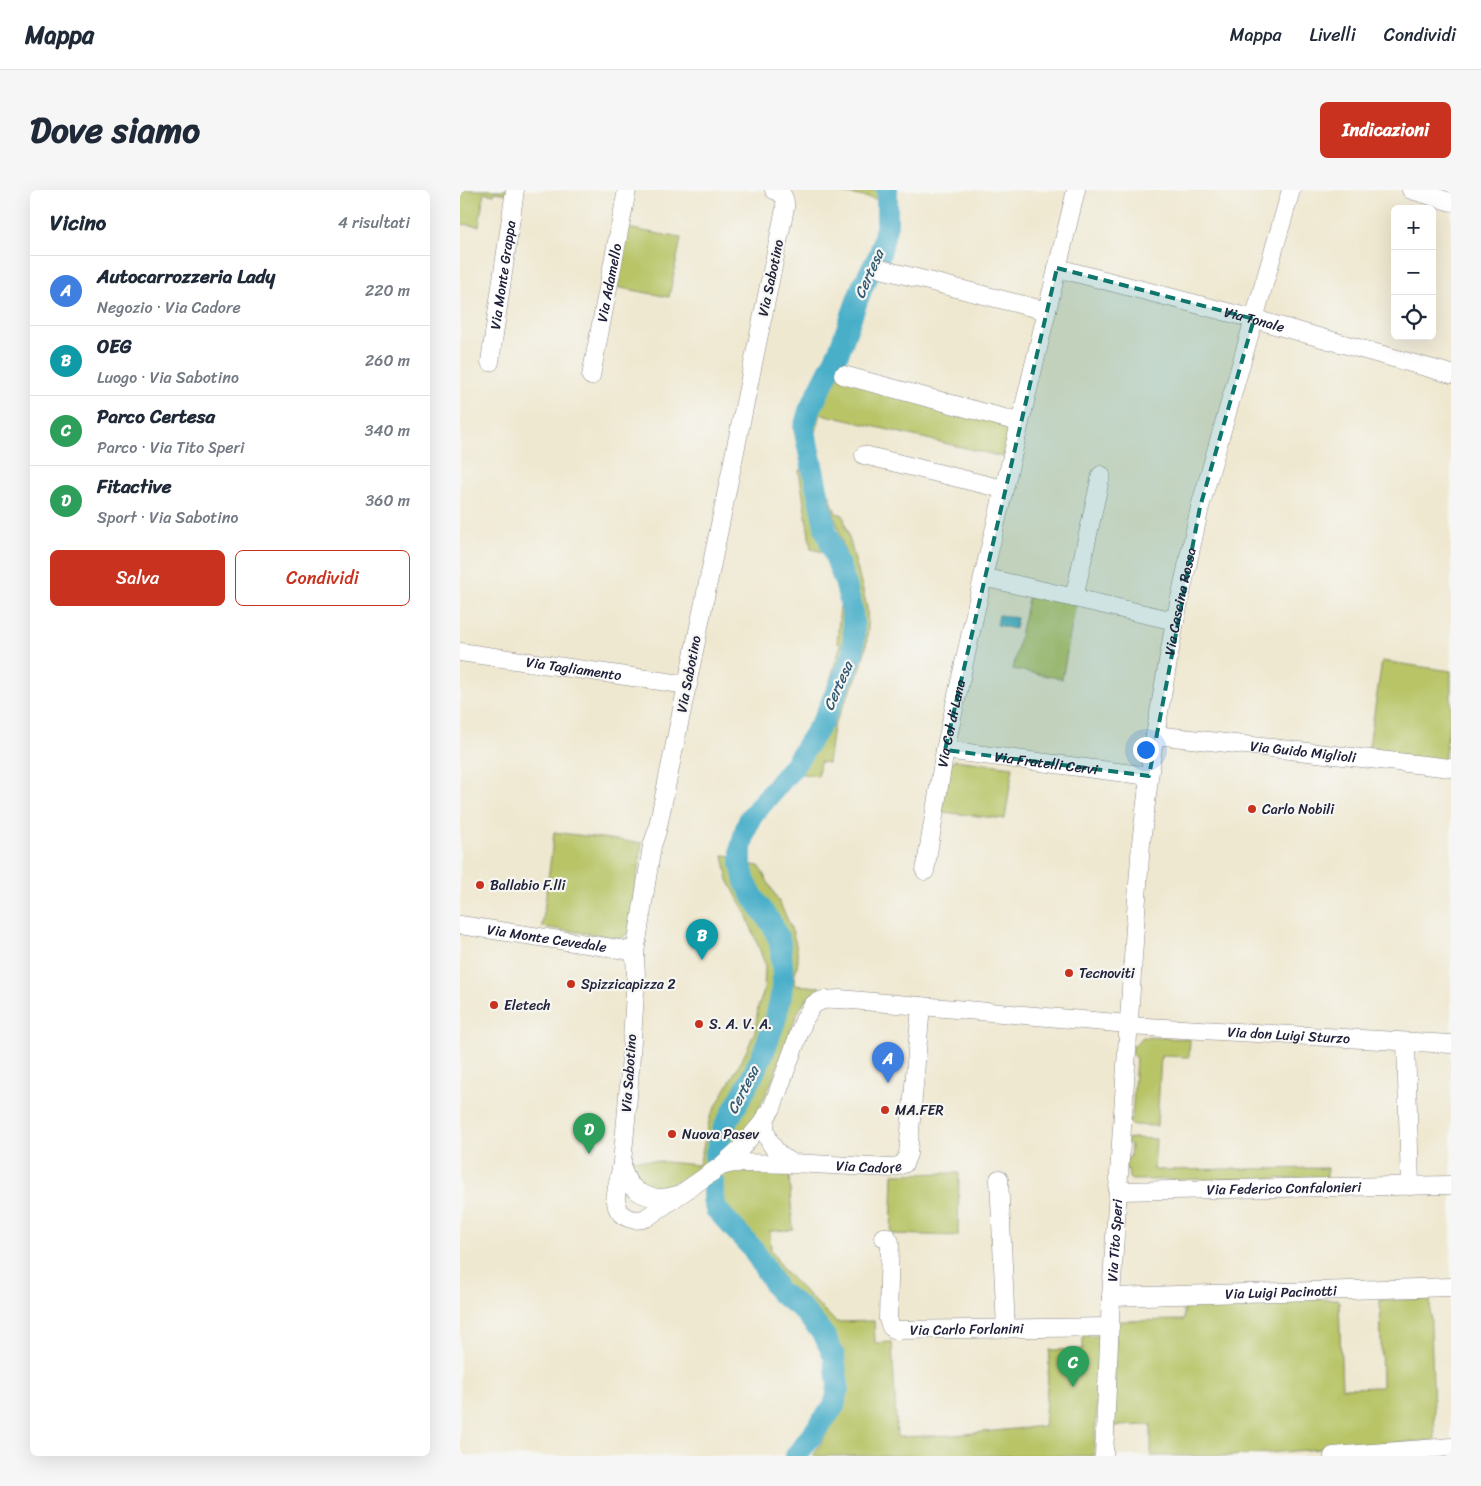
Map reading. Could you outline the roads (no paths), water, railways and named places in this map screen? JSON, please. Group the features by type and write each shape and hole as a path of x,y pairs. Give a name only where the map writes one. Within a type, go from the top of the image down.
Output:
{"street":[{"name":"Via Monte Grappa","path":"490,362 515,190"},
{"name":"Via Adamello","path":"591,376 627,190"},
{"name":"Via Col di Lana","path":"925,871 945,750 983,577 1076,190"},
{"name":"Via Cascina Rossa","path":"1128,1025 1140,861 1149,776 1175,621 1200,507 1291,190"},
{"path":"1411,190 1451,202"},
{"name":"Via Sabotino","path":"622,1161 636,977 636,961 633,953 637,941 652,846 658,831 785,208 784,198 777,191"},
{"name":"Via Tonale","path":"1057,268 1254,319 1451,374"},
{"path":"881,269 1047,311"},
{"path":"843,375 1019,422"},
{"path":"864,455 1003,489"},
{"path":"1074,598 1101,475"},
{"path":"983,577 1175,621"},
{"name":"Via Tagliamento","path":"460,652 688,685"},
{"name":"Via Guido Miglioli","path":"1155,735 1451,768"},
{"name":"Via Fratelli Cervi","path":"945,750 1149,776"},
{"name":"Via Monte Cevedale","path":"460,925 626,950 633,953"},
{"name":"Via Cadore","path":"922,1006 908,1154 904,1164 891,1168 802,1164 787,1161 776,1151 769,1141 765,1123 804,1020 811,1008 818,1002 834,999 922,1006 1128,1025"},
{"name":"Via don Luigi Sturzo","path":"1128,1025 1451,1044"},
{"name":"Via Tito Speri","path":"1104,1456 1111,1297 1128,1025"},
{"path":"1406,1042 1410,1186"},
{"name":"Via Cadore","path":"622,1161 616,1204 624,1216 634,1219 646,1218 727,1163 768,1116"},
{"name":"Via Cadore","path":"622,1161 626,1179 639,1192 659,1198 682,1193"},
{"path":"727,1163 802,1164"},
{"path":"999,1179 1006,1329"},
{"name":"Via Federico Confalonieri","path":"1118,1191 1451,1185"},
{"name":"Via Carlo Forlanini","path":"883,1237 887,1238 890,1242 888,1319 889,1324 893,1328 902,1331 1110,1326"},
{"name":"Via Luigi Pacinotti","path":"1111,1297 1451,1287"},
{"path":"1333,1456 1451,1447"}],"water":[{"path":"999,615 1017,618 1015,629 997,625"}],"waterway":[{"name":"Certesa","path":"715,1156 724,1127 750,1081 764,1051 775,1021 781,996 783,976 780,942 773,926 745,882 741,865 741,848 745,831 750,818 793,767 823,721 853,652 852,610 846,585 826,531 804,428 809,411 839,351 862,287 880,254 887,223 887,190"},
{"name":"Certesa","path":"713,1182 713,1199 716,1209 753,1249 779,1292 801,1308 819,1329 834,1356 838,1384 834,1406 796,1456"}],"place":[{"name":"Carlo Nobili","path":"1252,809"},
{"name":"Ballabio F.lli","path":"480,885"},
{"name":"OEG","path":"702,960"},
{"name":"Tecnoviti","path":"1069,973"},
{"name":"Spizzicapizza 2","path":"571,984"},
{"name":"Eletech","path":"494,1005"},
{"name":"S. A. V. A.","path":"699,1024"},
{"name":"Autocarrozzeria Lady","path":"888,1083"},
{"name":"MA.FER","path":"885,1110"},
{"name":"Nuova Pasev","path":"672,1134"},
{"name":"Fitactive","path":"589,1154"},
{"name":"Parco Certesa","path":"1073,1387"}]}
